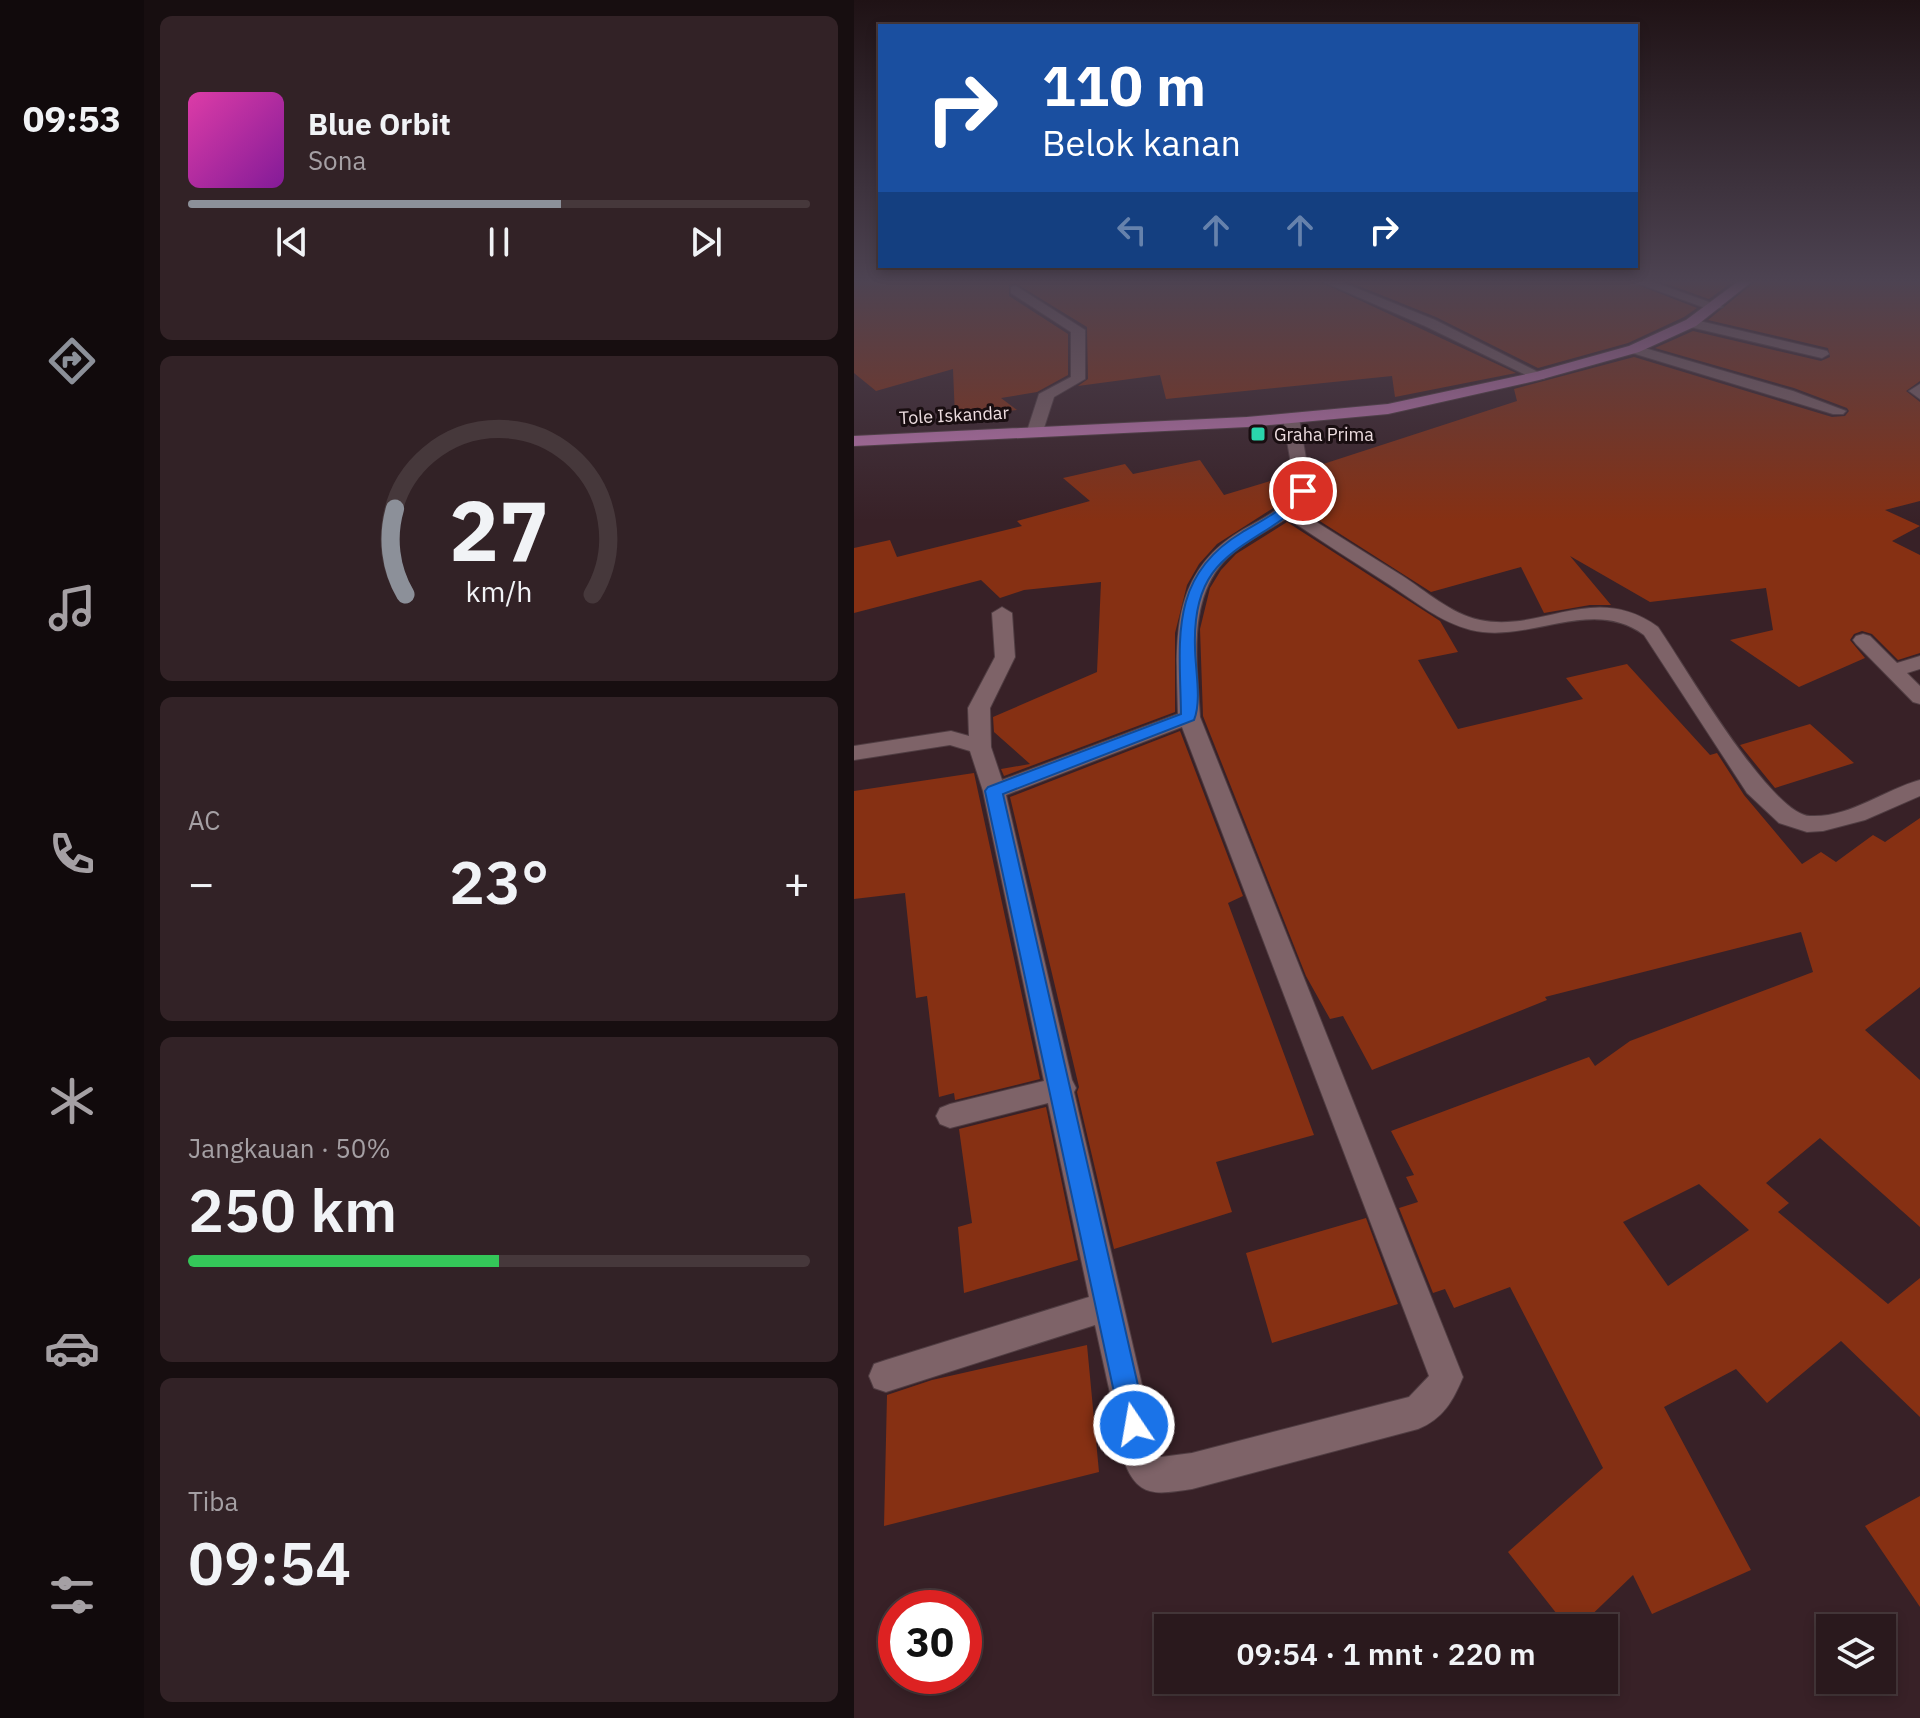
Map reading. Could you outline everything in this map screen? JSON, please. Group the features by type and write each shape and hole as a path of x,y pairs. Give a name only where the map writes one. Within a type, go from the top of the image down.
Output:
{"main road":[{"name":"Tole Iskandar","path":"854,441 1291,418 1388,409 1539,376 1595,360"}],"street":[{"path":"1035,431 1047,394 1078,379 1078,360"},
{"path":"1506,360 1539,376"},
{"path":"1668,360 1709,374 1785,391 1838,411"},
{"path":"1920,388 1917,391 1920,394"},
{"path":"1002,613 1005,657 979,708 980,747 994,791 1062,1088 1144,1466 1156,1476 1192,1471 1418,1412 1437,1395 1446,1377 1189,717 1187,622 1198,588 1210,566 1229,546 1299,501 1303,487 1291,418"},
{"path":"1287,511 1444,611 1473,625 1509,626 1612,612 1638,620 1651,631 1755,788 1775,810 1793,821 1825,824 1920,787"},
{"path":"1863,640 1920,698"},
{"path":"1891,671 1920,662"},
{"path":"994,791 1189,717"},
{"path":"854,753 951,738 980,747"},
{"path":"950,1116 1062,1088"},
{"path":"886,1376 1108,1306"}],"building":[{"path":"854,360 1068,360 1068,375 1037,392 1001,398 1017,410 955,417 953,369 876,391 854,373"},
{"path":"1088,360 1488,360 1516,373 1395,397 1392,376 1166,399 1160,375 1078,386 1088,379"},
{"path":"1522,360 1566,360 1538,368"},
{"path":"1622,360 1644,360 1832,417 1845,416 1849,411 1847,408 1794,388 1697,360 1920,360 1920,381 1906,391 1920,402 1920,501 1885,510 1920,526 1892,541 1920,555 1920,653 1898,660 1872,634 1862,631 1850,640 1865,658 1799,687 1730,640 1773,630 1766,588 1650,602 1570,556 1611,605 1590,605 1544,613 1521,567 1431,592 1301,509 1314,489 1311,468 1517,401 1514,389"},
{"path":"1200,460 1224,495 1290,475 1292,487 1278,505 1217,544 1199,564 1187,585 1175,633 1175,712 1004,776 1001,769 1030,764 994,732 993,717 1097,672 1101,582 1024,590 1000,598 981,580 854,613 854,548 890,540 897,557 1022,526 1017,521 1090,501 1063,478 1125,464 1133,474"},
{"path":"1287,522 1440,621 1458,652 1418,660 1458,729 1583,699 1566,678 1627,664 1710,755 1717,753 1744,795 1802,864 1821,852 1836,862 1873,835 1885,842 1920,818 1920,987 1865,1030 1920,1080 1920,1227 1820,1138 1766,1183 1789,1203 1778,1212 1888,1304 1920,1278 1920,1417 1841,1341 1767,1403 1736,1369 1664,1407 1751,1570 1652,1614 1633,1575 1593,1614 1557,1614 1508,1552 1603,1468 1510,1287 1454,1308 1445,1289 1433,1293 1399,1208 1418,1202 1406,1177 1414,1175 1391,1131 1589,1057 1595,1066 1630,1041 1813,972 1801,932 1545,997 1547,1000 1372,1070 1343,1016 1330,1019 1306,976 1203,716 1200,629 1210,588 1236,554","holes":["1699,1184 1749,1230 1668,1286 1623,1222"]},
{"path":"1810,724 1854,763 1775,788 1740,745"},
{"path":"1180,731 1243,896 1228,903 1314,1135 1216,1162 1232,1212 1114,1249 1010,797"},
{"path":"974,773 1040,1079 955,1100 954,1093 939,1097 927,996 916,998 905,893 854,899 854,791"},
{"path":"1046,1107 1078,1260 964,1293 958,1227 972,1223 959,1129"},
{"path":"1366,1218 1398,1304 1272,1343 1246,1253"},
{"path":"1087,1345 1099,1472 884,1526 887,1395 932,1380"},
{"path":"1920,1496 1920,1607 1865,1526"}],"place":[{"name":"Graha Prima","path":"1258,434"}],"route":[{"path":"1134,1425 994,791 1189,717 1187,622 1198,588 1210,566 1229,546 1254,528 1287,511 1299,501 1303,491"}]}
